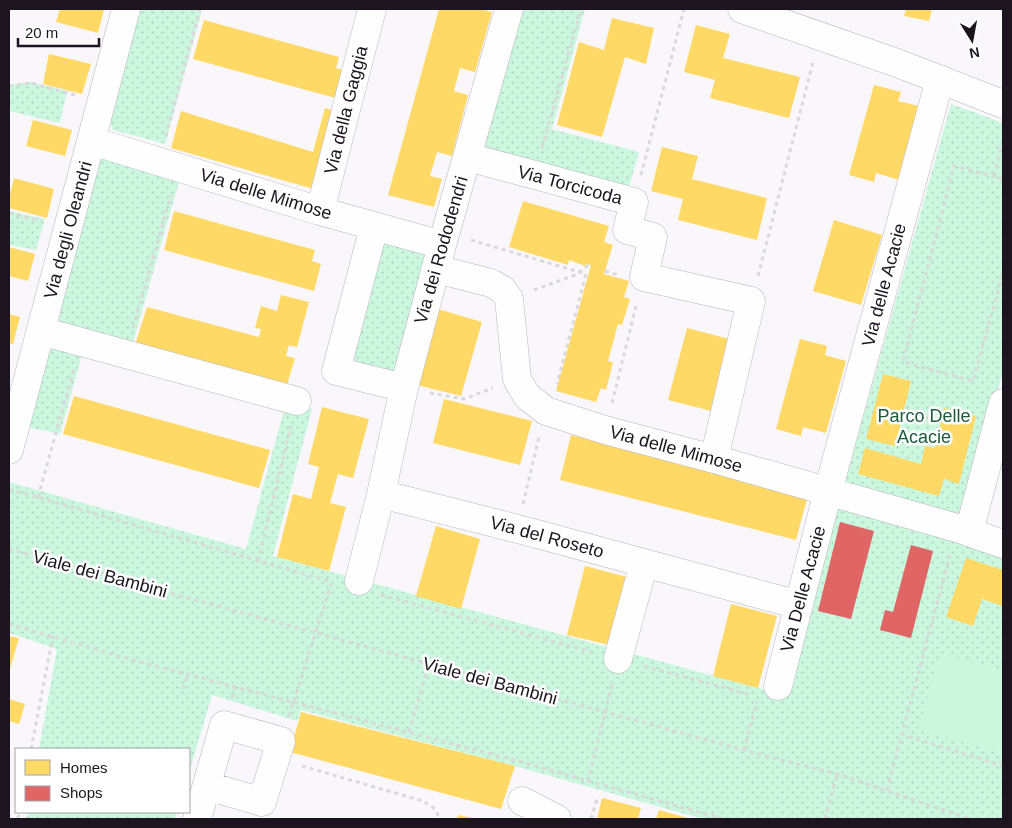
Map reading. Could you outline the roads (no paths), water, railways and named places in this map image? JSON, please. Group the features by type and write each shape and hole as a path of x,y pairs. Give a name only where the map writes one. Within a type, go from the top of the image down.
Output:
{"street":[{"name":"Via degli Oleandri","path":"9,450 126,9"},
{"name":"Via della Gaggia","path":"320,211 372,9"},
{"name":"Via dei Rododendri","path":"381,494 404,388 509,9"},
{"path":"742,9 820,35 1003,104"},
{"name":"Via delle Acacie","path":"828,491 940,79"},
{"name":"Via delle Mimose","path":"92,141 441,249 491,284 503,290 509,299 517,379 527,396 551,399 605,430 828,491 963,530 1003,544"},
{"name":"Via Torcicoda","path":"468,157 634,202 627,230 654,237 644,277 751,301 714,459"},
{"path":"374,227 336,371 404,388"},
{"path":"41,331 297,400"},
{"path":"963,530 1002,413"},
{"name":"Via Delle Acacie","path":"778,686 828,491"},
{"path":"358,586 381,494"},
{"name":"Via del Roseto","path":"381,494 799,605"},
{"path":"618,659 644,563"},
{"path":"197,819 224,725 278,749 262,802 208,786"},
{"path":"522,801 557,819"}],"park label":[{"name":"Parco Delle Acacie","path":"924,426"}]}
